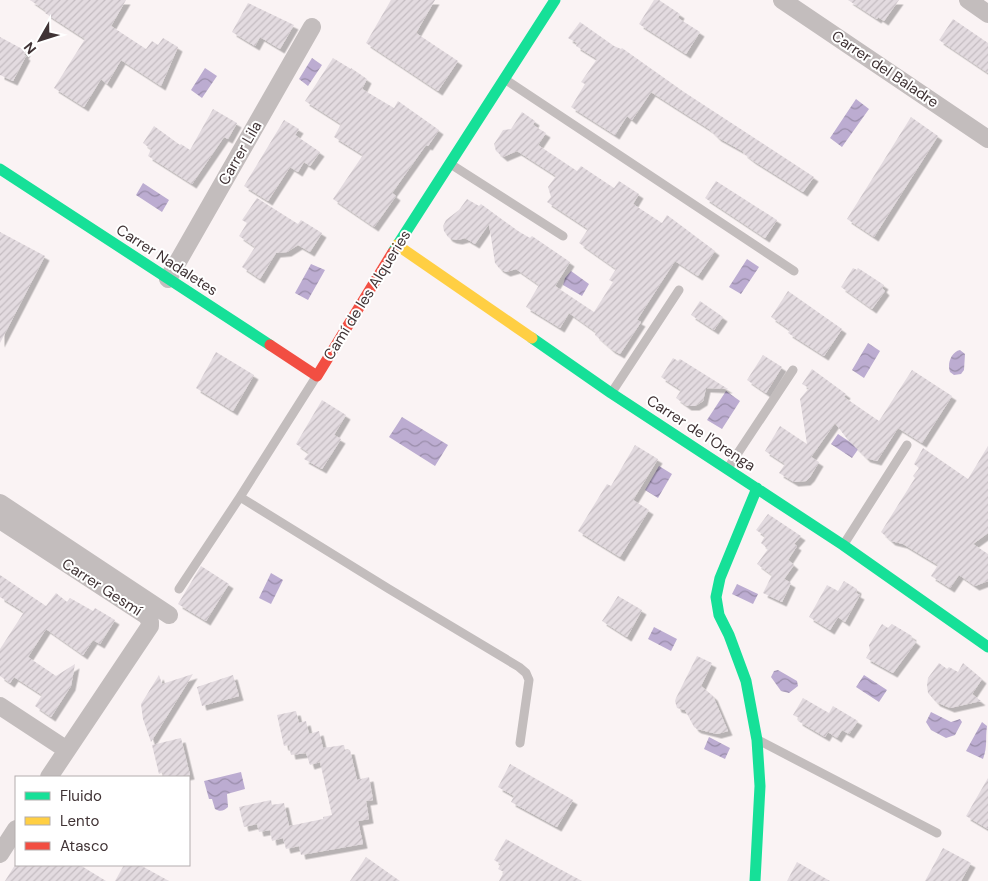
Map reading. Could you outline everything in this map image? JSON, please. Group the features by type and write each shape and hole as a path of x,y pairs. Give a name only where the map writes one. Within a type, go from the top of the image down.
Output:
{"street":[{"name":"Camí de les Alqueries","path":"317,376 396,246 555,0"},
{"name":"Carrer del Baladre","path":"782,0 988,139"},
{"path":"968,0 988,14"},
{"name":"Carrer Lila","path":"168,279 312,27"},
{"name":"Carrer Nadaletes","path":"0,169 317,376"},
{"name":"Carrer de l'Orenga","path":"396,246 612,393 843,545 988,647"},
{"path":"755,881 760,786 757,740 746,681 730,635 719,615 716,597 720,578 757,488"},
{"name":"Carrer Gesmí","path":"0,503 169,615"},
{"name":"Carrer Gesmí","path":"0,520 146,616 150,622 150,626 51,776"},
{"path":"0,706 67,750"},
{"path":"0,854 15,831"}],"lane":[{"path":"504,79 794,271"},
{"path":"450,163 563,236"},
{"path":"612,393 679,290"},
{"path":"728,469 793,370"},
{"name":"Camí de les Alqueries","path":"179,589 317,376"},
{"path":"843,545 907,446"},
{"path":"240,497 526,672 529,680 520,743"},
{"path":"757,740 937,833"}],"water":[{"path":"312,58 322,65 308,86 299,79"},
{"path":"205,68 217,76 202,98 191,90"},
{"path":"856,99 869,109 842,147 830,138"},
{"path":"143,183 169,200 162,212 136,195"},
{"path":"747,259 759,267 741,294 729,287"},
{"path":"311,264 325,270 308,300 295,293"},
{"path":"571,271 589,284 582,296 563,285 565,278"},
{"path":"868,343 880,351 864,378 852,370"},
{"path":"960,350 965,354 964,370 961,374 954,375 950,372 949,362 954,353"},
{"path":"726,391 740,401 722,429 707,420"},
{"path":"402,417 448,445 435,466 389,437"},
{"path":"838,434 859,448 852,458 831,444"},
{"path":"659,466 672,474 658,498 645,490"},
{"path":"271,573 283,580 271,604 259,598"},
{"path":"737,584 758,594 753,604 732,594"},
{"path":"654,627 677,639 671,651 648,639"},
{"path":"778,670 797,681 798,686 789,693 781,691 771,677 774,671"},
{"path":"864,675 887,690 879,702 856,687"},
{"path":"931,712 951,722 960,719 962,722 955,735 946,738 931,730 926,722"},
{"path":"982,722 987,726 983,759 966,751"},
{"path":"709,737 730,748 725,759 704,749"},
{"path":"241,772 245,789 227,794 228,807 220,811 215,809 212,799 209,799 204,781"}],"building":[{"path":"30,0 126,0 111,26 146,49 152,41 158,45 163,38 178,47 161,86 121,60 107,84 101,79 84,107 54,88 85,39 45,13 46,11"},
{"path":"391,0 435,0 416,33 458,61 438,91 366,43"},
{"path":"654,0 659,0 680,14 678,18 700,32 686,54 639,24"},
{"path":"848,0 899,0 884,21 878,17 877,19"},
{"path":"248,3 294,25 280,49 260,37 255,46 232,32"},
{"path":"953,19 988,43 988,73 939,40"},
{"path":"580,22 614,46 622,48 684,92 814,177 803,192 651,92 632,120 627,116 615,135 571,107 585,84 581,82 597,59 576,46 577,43 568,38"},
{"path":"0,37 26,51 24,55 26,56 13,81 0,75"},
{"path":"333,58 367,79 362,89 394,108 398,101 439,130 392,193 396,196 374,227 333,199 363,155 334,137 341,124 305,101"},
{"path":"213,109 237,123 228,139 224,137 192,184 148,156 151,149 143,143 154,126 190,150"},
{"path":"522,112 535,121 533,125 546,133 538,145 577,171 581,166 614,188 619,181 639,194 633,204 662,223 667,215 715,251 698,276 675,261 637,320 641,322 620,354 595,335 596,332 569,313 560,328 526,307 539,285 516,269 506,272 499,268 495,263 489,224 475,244 465,238 452,239 444,231 443,226 446,220 459,210 467,199 479,206 481,204 518,231 530,238 532,236 570,262 555,286 594,312 613,282 609,280 616,269 579,243 588,229 547,202 551,197 548,187 556,176 517,151 503,157 496,151 494,144 503,130 511,129"},
{"path":"911,117 938,136 874,237 847,219"},
{"path":"284,120 299,129 295,135 320,152 310,166 304,162 298,172 290,167 268,201 244,186"},
{"path":"716,181 777,220 765,238 705,198"},
{"path":"257,198 298,224 301,220 322,233 310,252 298,245 287,252 276,253 260,279 242,267 255,247 239,236 247,223 242,220"},
{"path":"0,232 45,256 0,343"},
{"path":"853,268 857,270 858,268 884,285 882,288 885,291 872,309 841,287"},
{"path":"788,291 842,329 824,356 788,333 790,330 771,317"},
{"path":"700,301 723,317 714,330 691,315"},
{"path":"216,352 254,375 233,411 196,388"},
{"path":"763,355 782,367 766,393 747,380"},
{"path":"673,358 678,361 680,359 728,389 706,388 703,401 695,406 687,406 676,398 681,390 661,377"},
{"path":"812,369 846,394 844,397 879,421 912,370 952,396 922,443 898,428 877,461 866,458 848,440 835,423 811,457 819,462 810,477 806,481 794,482 779,473 785,464 765,451 780,426 807,444 800,399 809,388 802,384"},
{"path":"322,400 346,415 334,435 341,439 322,469 304,459 309,453 296,444"},
{"path":"635,445 658,459 633,500 649,510 620,557 578,531 607,484 611,486"},
{"path":"988,446 988,533 973,544 988,554 988,581 975,586 959,575 950,588 931,576 938,565 903,544 891,541 881,532 915,478 913,476 919,468 914,464 923,448 968,479"},
{"path":"768,514 801,536 794,544 797,546 788,560 794,565 784,579 791,583 782,602 763,593 772,575 757,564 768,549 761,543 765,536 756,530"},
{"path":"201,566 229,584 206,621 178,604"},
{"path":"0,575 46,606 56,593 67,602 70,598 93,611 95,608 115,620 100,644 93,640 83,655 46,629 28,657 56,676 75,664 71,686 51,717 35,706 42,695 14,677 10,683 0,676 0,649 24,612 0,597"},
{"path":"844,581 857,589 856,593 860,595 845,622 838,617 830,630 809,617 827,585 838,591"},
{"path":"618,596 642,610 627,637 602,621"},
{"path":"882,624 888,628 892,624 912,636 911,638 916,642 893,673 866,658 870,651 869,645"},
{"path":"697,656 712,663 701,686 713,696 728,731 717,734 697,729 685,710 677,708 676,698"},
{"path":"939,663 947,669 949,667 958,672 963,663 982,679 972,694 981,701 950,708 936,702 928,693 927,685 928,678"},
{"path":"193,674 151,742 143,719 141,704 159,675 162,684"},
{"path":"233,675 239,696 202,706 197,687"},
{"path":"803,698 829,713 833,706 858,721 849,734 842,730 837,738 828,732 825,737 798,721 799,718 793,715"},
{"path":"296,711 299,723 306,721 309,734 319,731 323,748 344,745 345,750 350,750 357,780 369,777 373,800 366,801 369,819 358,821 363,844 301,855 299,846 286,849 283,838 272,841 270,830 259,832 257,824 244,827 239,807 271,800 272,805 284,803 289,826 323,819 323,817 332,815 320,762 310,765 306,753 291,755 289,745 284,746 277,715"},
{"path":"181,738 190,775 164,776 163,772 159,774 152,745"},
{"path":"510,764 573,800 557,827 511,802 514,796 498,787"},
{"path":"988,778 988,829 966,816"},
{"path":"506,839 582,881 499,881 504,872 498,869 501,864 494,860"},
{"path":"943,848 971,863 961,881 925,881"},
{"path":"366,857 400,881 350,881"},
{"path":"797,862 830,881 787,881"},
{"path":"15,865 82,866 106,881 5,881"},
{"path":"123,866 142,866 169,881 115,881"}],"traffic: fast":[{"path":"393,252 555,0"},
{"path":"0,169 270,345"},
{"path":"532,338 611,393 843,545 988,647"},
{"path":"755,881 760,786 757,740 746,681 729,635 719,615 716,597 720,578 757,488"}],"traffic: slow":[{"path":"397,245 532,338"}],"traffic: jam":[{"path":"270,345 317,376 393,252"}]}
